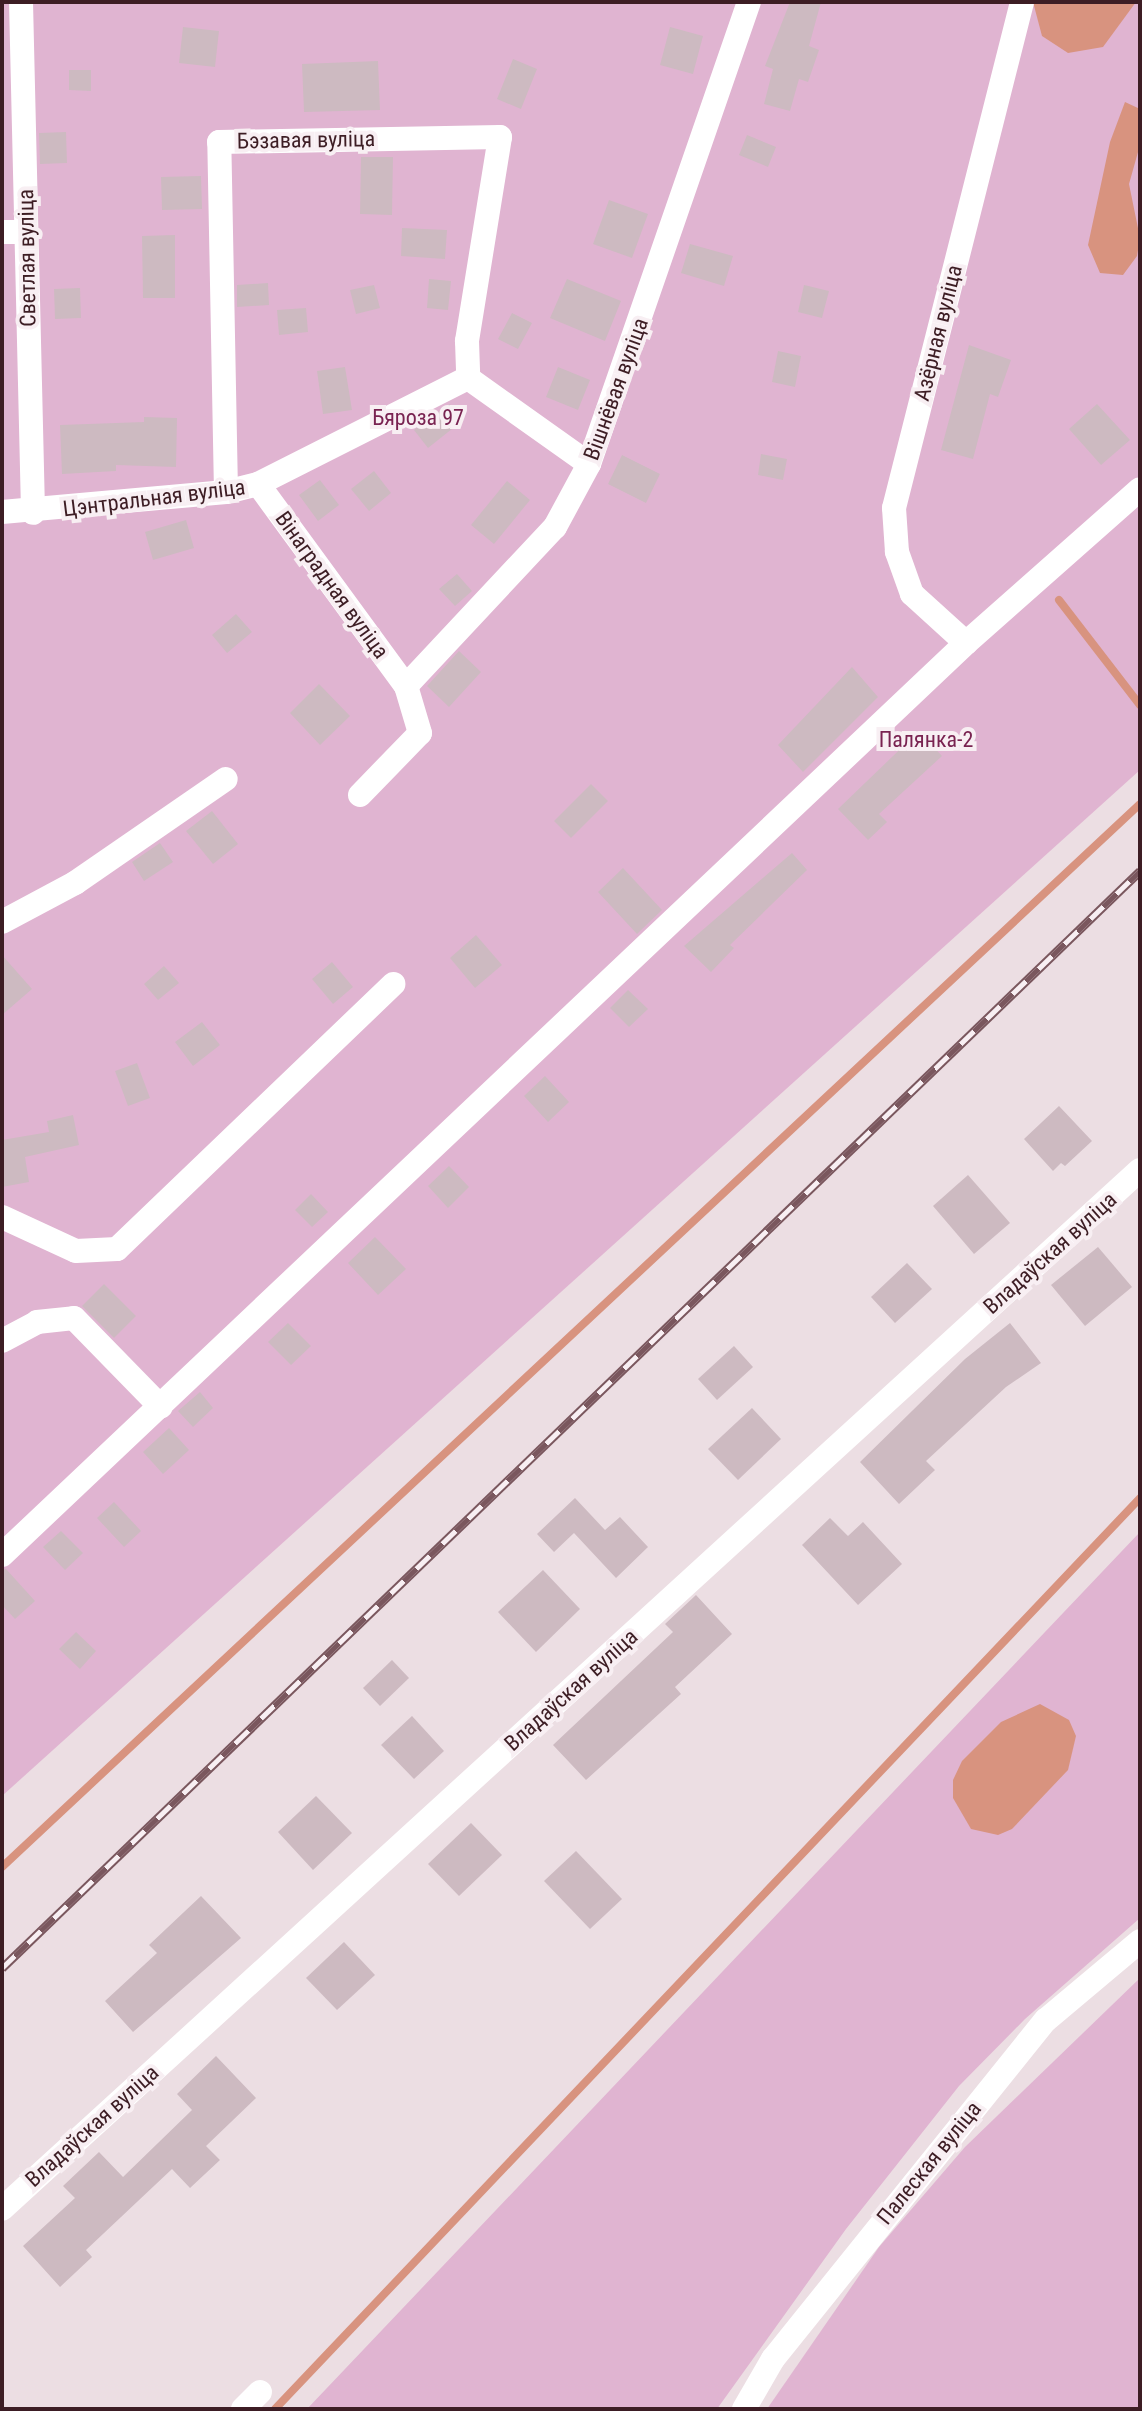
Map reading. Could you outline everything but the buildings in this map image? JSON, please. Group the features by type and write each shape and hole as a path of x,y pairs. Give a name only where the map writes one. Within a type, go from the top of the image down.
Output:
{"street":[{"name":"Светлая вуліца","path":"21,2 14,232 33,513"},
{"name":"Вішнёвая вуліца","path":"406,686 555,527 589,464 749,2"},
{"name":"Азёрная вуліца","path":"966,643 912,594 897,552 894,508 1022,2"},
{"name":"Бэзавая вуліца","path":"226,492 219,142 500,137 467,341 468,378"},
{"path":"468,378 589,464"},
{"name":"Цэнтральная вуліца","path":"2,512 33,513 226,492 258,484 468,378"},
{"name":"Вінаградная вуліца","path":"258,484 406,686"},
{"path":"2,1555 966,643 1140,489"},
{"path":"360,795 420,733 406,686"},
{"path":"2,922 75,883 226,779"},
{"path":"2,1217 76,1251 117,1249 393,984"},
{"name":"Владаўская вуліца","path":"2,2209 1140,1170"},
{"path":"2,1341 37,1322 74,1318 161,1407"},
{"name":"Палеская вуліца","path":"744,2409 773,2359 1046,2020 1140,1941"}],"green space":[{"name":"Бяроза 97","path":"2,2 1140,2 1140,770 2,1796"},
{"path":"1140,1532 1140,1918 1025,2019 959,2086 846,2229 717,2409 307,2409"},
{"path":"1140,1978 1140,2409 767,2409 879,2247 965,2147"}],"shaded area":[{"path":"1033,2 1136,2 1103,47 1068,53 1042,36"},
{"path":"1125,102 1140,109 1140,145 1129,184 1140,238 1137,256 1123,275 1100,273 1088,245 1110,142"},
{"path":"1040,1704 1069,1720 1076,1736 1068,1770 1012,1829 998,1835 971,1829 953,1798 953,1780 962,1761 1001,1722"}],"waterway":[{"path":"1059,600 1140,705"},
{"path":"2,1867 1140,804"},
{"path":"275,2409 1140,1498"}],"railway":[{"path":"2,1968 1140,871"}],"park label":[{"name":"Палянка-2","path":"926,740"}]}
